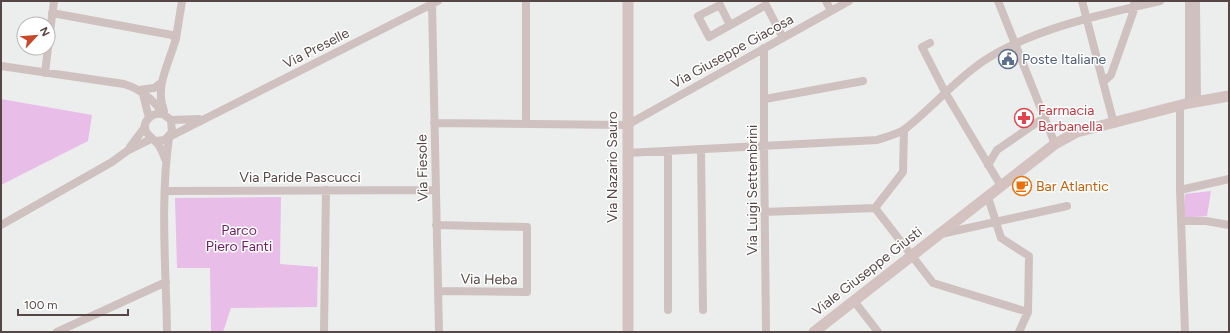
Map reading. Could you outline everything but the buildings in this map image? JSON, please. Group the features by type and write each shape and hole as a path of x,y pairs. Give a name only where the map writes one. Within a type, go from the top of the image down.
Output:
{"street":[{"path":"54,1 52,14 172,35 176,39"},
{"path":"167,332 165,191 166,160 173,128 161,102 161,83 176,39 182,1"},
{"path":"526,1 526,124"},
{"name":"Via Nazario Sauro","path":"628,1 628,332"},
{"path":"826,1 831,11"},
{"name":"Via Giuseppe Giacosa","path":"627,125 849,1"},
{"path":"998,1 1055,144"},
{"path":"1082,1 1085,18 1114,124"},
{"path":"627,153 877,140 904,130 945,92 985,60 1015,44 1085,18 1135,4 1160,1"},
{"path":"1189,1 1189,104"},
{"path":"1185,332 1180,190 1189,104 1196,1"},
{"name":"Via Preselle","path":"170,137 435,2"},
{"name":"Via Fiesole","path":"435,2 434,123 439,332"},
{"path":"1103,82 1111,75 1135,4"},
{"path":"730,25 766,5 783,38"},
{"path":"930,43 922,47 945,92 1001,186"},
{"name":"Via Luigi Settembrini","path":"764,48 766,332"},
{"path":"45,73 47,56"},
{"path":"1,66 124,84 141,92 155,103 167,116"},
{"path":"765,99 864,81"},
{"path":"141,92 154,88 161,83"},
{"path":"141,92 149,118"},
{"name":"Viale Giuseppe Giusti","path":"814,332 1055,144 1077,132 1114,124 1189,104 1229,96"},
{"path":"127,151 145,127 149,118 155,114 167,116"},
{"name":"Via Preselle","path":"167,116 184,121 206,118"},
{"path":"988,165 997,150 1045,118"},
{"path":"434,123 627,125"},
{"path":"145,127 146,132 166,160"},
{"path":"875,208 903,172 904,130"},
{"path":"1,225 112,162 127,151 153,140 165,140 170,137"},
{"path":"701,149 703,310"},
{"path":"668,151 668,310"},
{"path":"1180,190 1229,179"},
{"path":"324,332 326,190"},
{"name":"Via Paride Pascucci","path":"165,191 435,190"},
{"path":"988,197 1001,238 1029,256 1028,312 1019,332"},
{"name":"Viale Giuseppe Giusti","path":"939,234 1067,206"},
{"path":"764,212 875,208"},
{"path":"875,208 933,283 1028,312"},
{"path":"1181,221 1206,221 1229,225"},
{"name":"Via Heba","path":"436,225 527,227 528,292 439,291"},
{"path":"57,332 166,282"},
{"path":"854,301 878,332"}],"green space":[{"path":"1,99 92,115 88,141 1,185"},
{"path":"1211,191 1207,216 1183,218 1185,194"},
{"name":"Parco Piero Fanti","path":"281,197 280,264 318,267 317,307 231,308 223,332 211,332 210,268 177,268 175,198"}],"place":[{"name":"Poste Italiane","path":"1008,59"},
{"name":"Farmacia Barbanella","path":"1024,118"},
{"name":"Bar Atlantic","path":"1022,186"}]}
